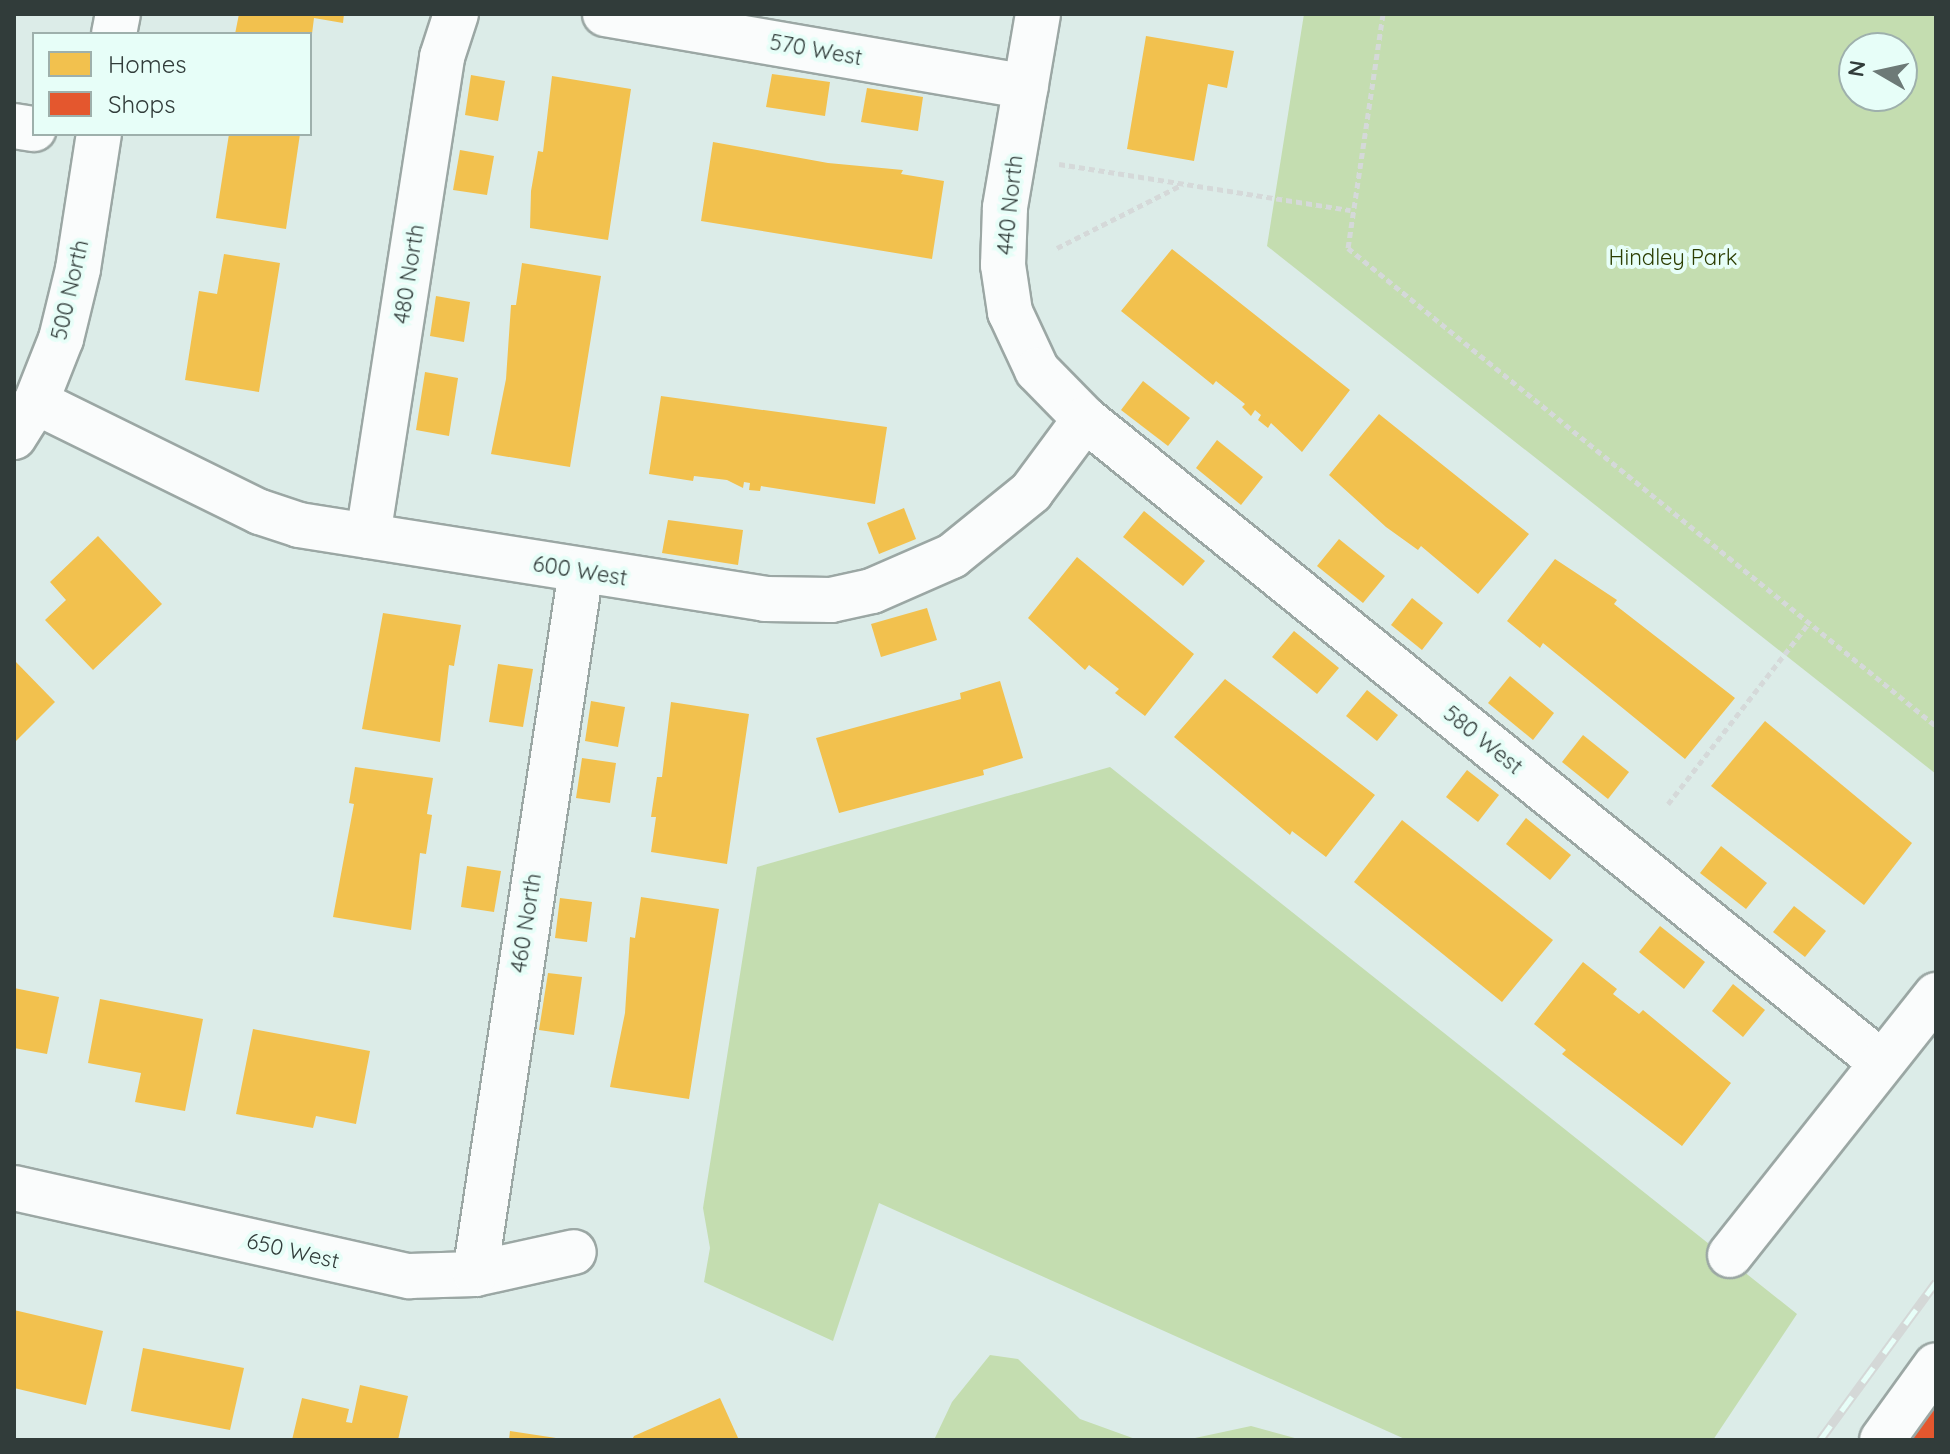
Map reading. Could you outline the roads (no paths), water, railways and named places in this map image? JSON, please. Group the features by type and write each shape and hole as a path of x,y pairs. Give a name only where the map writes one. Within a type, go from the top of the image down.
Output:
{"street":[{"name":"480 North","path":"368,536 442,57 456,14"},
{"name":"570 West","path":"605,14 1026,87"},
{"name":"440 North","path":"1038,14 1005,208 1003,265 1010,312 1037,370 1085,419"},
{"name":"500 North","path":"25,420 61,339 78,269 87,136"},
{"name":"600 West","path":"25,420 260,512 368,536 581,571 765,599 831,600 872,591 952,556 1031,492 1085,419"},
{"name":"580 West","path":"1085,419 1881,1062"},
{"name":"460 North","path":"475,1274 581,571"},
{"path":"1730,1255 1936,995"},
{"name":"650 West","path":"14,1188 409,1276 475,1274 574,1252"},
{"path":"1882,1440 1936,1365"}],"railway":[{"path":"1820,1440 1936,1282"}],"park label":[{"name":"Hindley Park","path":"1673,258"}]}
